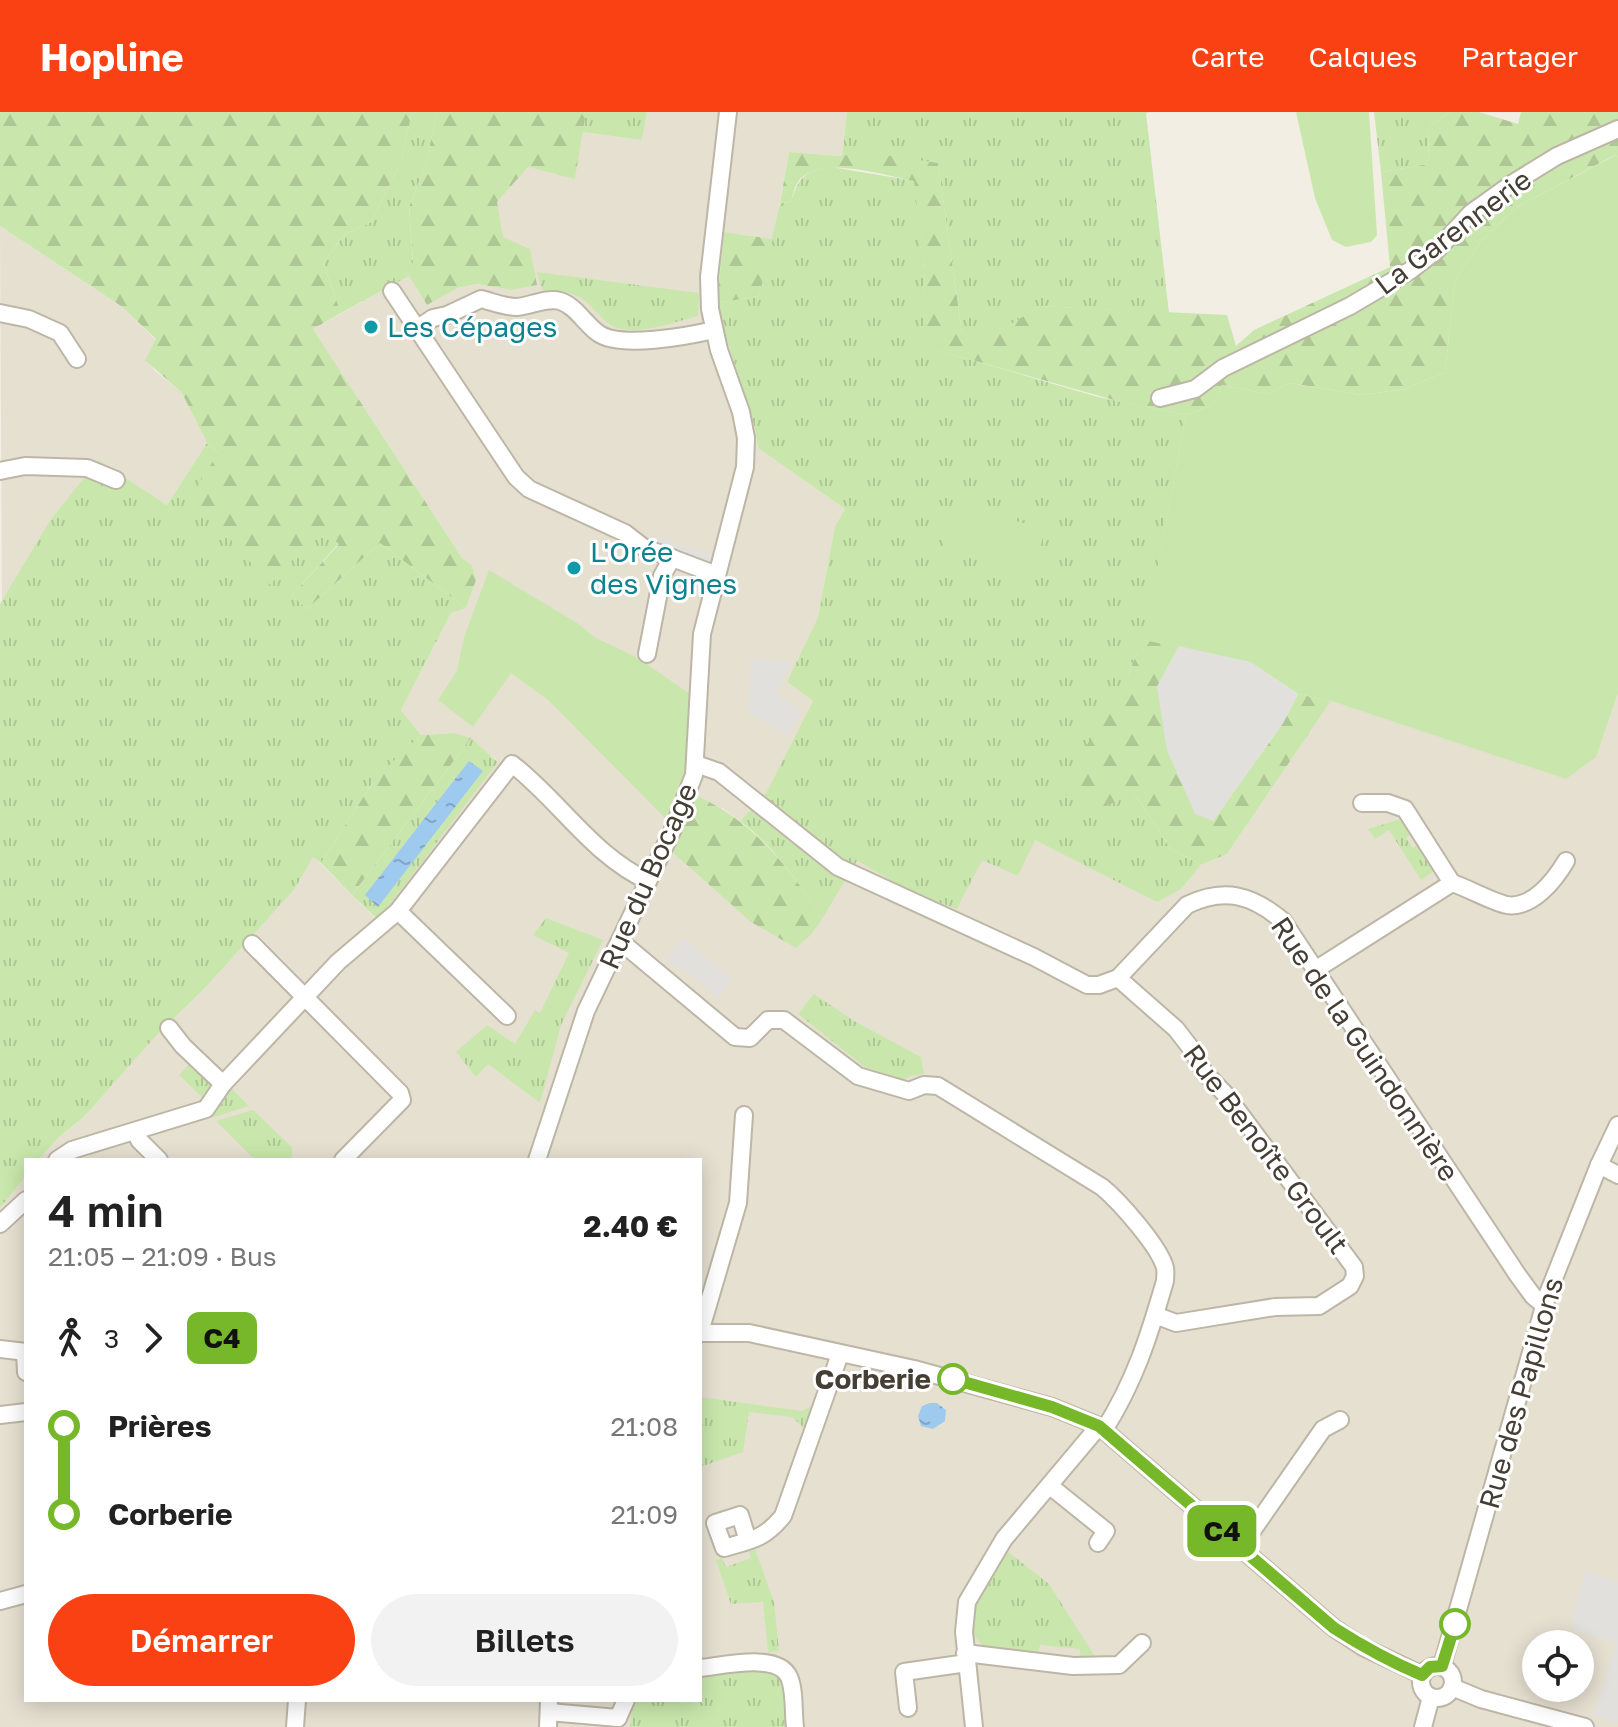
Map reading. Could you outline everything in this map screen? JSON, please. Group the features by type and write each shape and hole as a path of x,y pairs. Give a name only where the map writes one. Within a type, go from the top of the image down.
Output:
{"street":[{"name":"Rue du Bocage","path":"538,1158 576,1038 691,785 696,764 702,634 745,467 746,438 741,412 710,309 709,277 728,112"},
{"name":"La Garennerie","path":"1160,398 1195,389 1223,368 1350,306 1411,270 1437,250 1471,213 1513,183 1557,156 1618,129"},
{"path":"392,291 516,477 529,489 625,533 643,547 717,575"},
{"path":"418,328 433,318 481,299 500,306 515,307 560,301 600,335 623,343 714,330"},
{"path":"0,313 29,319 60,333 77,359"},
{"path":"0,471 25,466 87,468 116,480"},
{"path":"647,654 662,576 672,558"},
{"path":"60,1158 72,1150 206,1109 223,1084 304,998 350,951 398,911 512,764 595,843 633,874 648,881"},
{"path":"696,764 719,772 838,867 1034,957 1087,985 1099,985 1118,978"},
{"path":"1362,803 1388,803 1405,809 1452,883 1505,905 1521,905 1554,881 1566,861"},
{"path":"1315,970 1452,883"},
{"name":"Rue de la Guindonnière","path":"1118,978 1187,905 1219,894 1250,899 1266,907 1283,921 1517,1274 1544,1305"},
{"path":"398,911 507,1016"},
{"path":"620,941 735,1037 750,1038 768,1020 784,1020 858,1076 909,1091 924,1085 938,1086 1102,1187 1121,1203 1165,1268 1165,1281 1155,1315 1126,1395 1102,1428 1004,1539 967,1602 964,1632 974,1727"},
{"path":"252,944 400,1093 402,1100 345,1158"},
{"name":"Rue Benoîte Groult","path":"1118,978 1176,1029 1204,1072 1226,1095 1354,1267 1355,1276 1350,1286 1319,1306 1275,1307 1176,1323 1155,1315"},
{"path":"169,1028 183,1046 223,1084"},
{"path":"702,1325 738,1203 744,1115"},
{"name":"Rue des Papillons","path":"1442,1666 1544,1305 1618,1125"},
{"path":"136,1132 139,1140 157,1158"},
{"path":"1599,1165 1618,1175"},
{"path":"0,1224 24,1202"},
{"path":"702,1332 749,1333 914,1369 1038,1403 1102,1428 1334,1628 1363,1647 1422,1675"},
{"path":"0,1349 24,1352"},
{"path":"748,1541 768,1534 783,1516 840,1354"},
{"path":"0,1415 24,1412"},
{"path":"1241,1547 1323,1429 1340,1420"},
{"path":"1050,1486 1106,1531 1098,1543"},
{"path":"0,1601 24,1595"},
{"path":"908,1708 904,1672 966,1658 1073,1666 1119,1665 1142,1643"},
{"path":"702,1668 764,1662 781,1667 789,1677 795,1727"},
{"path":"1442,1666 1452,1677 1452,1687 1442,1697 1431,1697 1422,1688 1422,1675 1430,1667 1442,1666"},
{"path":"1452,1687 1481,1699 1583,1727"},
{"path":"1423,1727 1431,1697"},
{"path":"295,1727 297,1702"},
{"path":"549,1713 621,1722 626,1702"}],"shaded area":[{"path":"647,112 847,112 842,156 789,152 773,239 724,232 717,303 725,339 750,405 758,448 845,509 835,526 818,617 787,682 813,701 766,793 740,821 721,807 782,940 797,947 811,935 857,861 914,893 982,859 1035,840 1181,889 1201,865 1227,854 1331,701 1566,778 1596,756 1618,693 1618,1727 0,1727 0,1208 24,1178 24,1702 702,1702 702,1158 40,1158 60,1136 84,1117 294,890 313,856 377,920 498,761 470,738 455,733 421,735 401,710 451,613 466,608 476,580 472,565 462,558 313,329 409,276 427,305 458,288 477,284 511,290 496,202 528,167 575,178 582,132 642,140"},
{"path":"0,226 121,306 156,340 153,369 182,393 207,443 167,505 98,461 49,522 2,605"},
{"path":"650,535 711,555 708,564 647,544"},
{"path":"1179,646 1250,662 1298,694 1283,723 1213,821 1195,814 1167,750 1157,687"},
{"path":"751,658 791,662 776,695 802,711 787,736 748,711"},
{"path":"684,938 732,979 717,997 684,969 681,972 666,959"},
{"path":"1584,1571 1618,1582 1618,1723 1593,1716 1617,1642 1594,1636 1594,1630 1571,1630"}],"green space":[{"path":"0,112 412,112 401,162 371,222 344,235 323,263 341,313 313,329 462,558 472,565 476,580 466,608 380,543 307,609 292,595 339,544 321,528 270,585 192,495 218,453 207,443 182,393 145,360 156,339 121,306 0,226"},
{"path":"412,112 437,112 425,167 409,207 413,263 409,276 341,313 323,263 344,235 371,222 401,162"},
{"path":"437,112 586,112 575,179 528,167 497,202 503,237 530,249 537,285 511,290 477,284 458,288 427,305 409,276 413,262 409,207 425,167"},
{"path":"586,112 647,112 642,140 582,132"},
{"path":"847,112 1150,112 1146,113 1169,313 1039,306 988,340 962,333 938,163 842,156"},
{"path":"1296,112 1369,112 1377,235 1371,242 1346,247 1332,240 1315,198"},
{"path":"1374,112 1450,112 1428,127 1429,164 1381,172"},
{"path":"1450,112 1479,112 1518,124 1521,112 1618,112 1618,157 1615,155 1517,207 1481,241 1455,280 1445,372 1405,389 1362,395 1290,383 1267,394 1222,385 1213,405 1186,415 1121,402 926,347 924,270 914,181 855,169 825,168 801,178 791,202 780,203 789,152 842,156 859,151 938,163 962,333 988,339 1039,306 1227,315 1236,346 1254,330 1390,267 1381,172 1429,164 1428,127"},
{"path":"1616,155 1618,693 1596,757 1566,779 1331,701 1298,694 1250,662 1144,640 1186,415 1213,405 1222,385 1267,394 1290,383 1362,395 1405,389 1445,372 1455,280 1481,241 1517,207"},
{"path":"831,167 915,181 924,270 927,347 1098,397 1186,415 1142,653 1137,652 1127,678 1134,793 1171,849 1201,865 1181,889 1157,902 1035,840 1018,876 982,860 957,909 914,893 857,861 822,919 796,879 740,821 766,793 813,701 787,682 818,617 835,526 845,509 758,448 717,303 759,296 780,203 791,202 800,181 809,173"},
{"path":"724,232 773,239 759,296 717,303"},
{"path":"537,272 699,293 698,316 648,329 618,328 579,297 542,290"},
{"path":"207,443 218,453 269,584 321,527 339,543 292,595 307,609 380,543 466,608 451,613 401,710 421,735 371,785 321,863 313,857 294,890 84,1117 60,1136 40,1158 24,1158 24,1178 0,1208 0,604 49,522 98,460 167,505"},
{"path":"954,504 1045,529 1034,572 941,552"},
{"path":"489,570 577,623 596,638 638,658 693,696 689,768 669,822 548,700 511,673 473,727 438,700 457,671 464,637"},
{"path":"1144,640 1179,646 1157,687 1213,821 1283,723 1298,694 1331,701 1227,854 1201,865 1171,849 1134,793 1100,809 1059,792 1127,678 1137,652 1142,652"},
{"path":"455,733 471,738 352,895 321,863 371,785 397,757 421,735"},
{"path":"471,738 498,762 378,920 352,895"},
{"path":"699,797 719,807 754,833 784,865 822,919 811,935 796,948 751,922 669,849 685,809"},
{"path":"1404,818 1413,833 1406,838 1413,848 1420,843 1437,869 1421,880 1389,830 1375,839 1368,829"},
{"path":"546,918 603,940 561,1025 540,1103 488,1064 476,1077 456,1052 487,1025 515,1044 535,1010 540,1013 569,953 533,935"},
{"path":"814,994 854,1021 921,1057 924,1074 909,1076 900,1084 901,1079 865,1067 798,1014"},
{"path":"192,1061 217,1085 206,1101 179,1075"},
{"path":"231,1088 249,1106 211,1118"},
{"path":"253,1110 292,1147 292,1158 253,1158 216,1121"},
{"path":"702,1397 802,1411 812,1406 804,1428 792,1417 749,1412 743,1452 702,1466"},
{"path":"754,1546 774,1602 779,1651 768,1652 763,1602 731,1604 716,1560 722,1558 726,1567 751,1558 748,1548"},
{"path":"1007,1551 1049,1584 1096,1658 1080,1658 1080,1649 1040,1645 1038,1654 984,1647 970,1631 982,1588"},
{"path":"769,1668 781,1677 787,1727 630,1727 633,1702 702,1702 702,1674"}],"water":[{"path":"469,761 483,771 378,907 365,895"},
{"path":"937,1403 946,1410 945,1421 933,1429 921,1426 918,1416 922,1406"}],"bus line":[{"name":"C4","path":"953,1379 1052,1407 1099,1426 1334,1628 1363,1647 1409,1670 1422,1675 1430,1667 1442,1666 1455,1624"}],"place":[{"name":"Les Cépages","path":"371,327"},
{"name":"L'Orée des Vignes","path":"574,568"},
{"name":"Corberie","path":"953,1379"}]}
